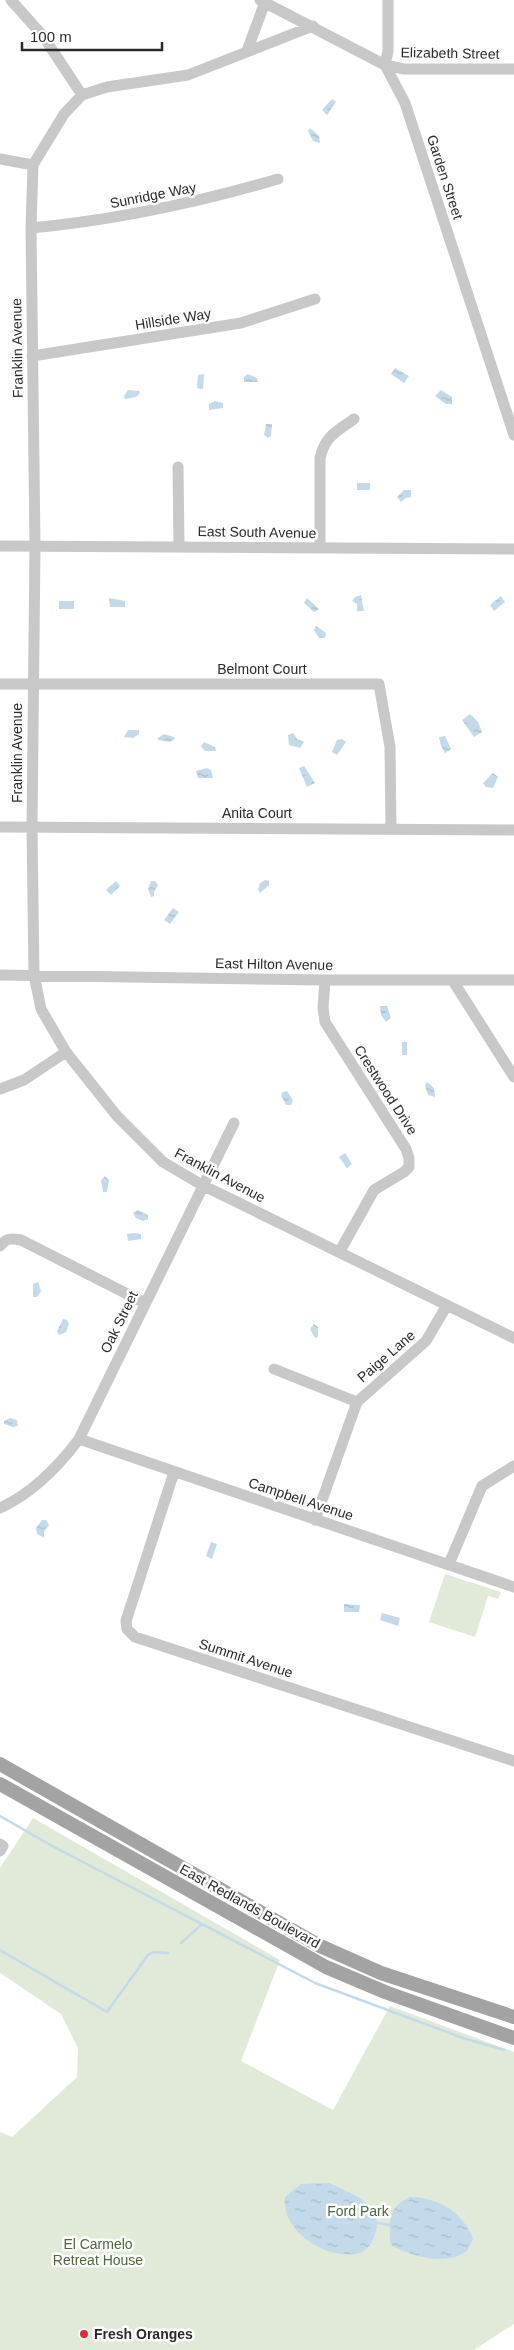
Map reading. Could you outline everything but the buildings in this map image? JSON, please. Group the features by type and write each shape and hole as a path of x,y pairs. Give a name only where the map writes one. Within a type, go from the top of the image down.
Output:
{"main road":[{"name":"East Redlands Boulevard","path":"0,1764 320,1946 381,1974 514,2017"},
{"name":"East Redlands Boulevard","path":"0,1784 326,1967 385,1992 514,2038"}],"street":[{"path":"11,0 43,36 82,95 107,87 188,75 312,26"},
{"path":"247,51 262,1 385,65 388,51 388,0"},
{"name":"Elizabeth Street","path":"385,65 404,69 514,69"},
{"name":"Garden Street","path":"385,65 405,103 514,435"},
{"name":"Franklin Avenue","path":"82,95 60,120 33,165 31,228 34,546 32,828 34,975 41,1009 66,1052 117,1116 163,1162 202,1184 514,1338"},
{"path":"0,160 33,165"},
{"name":"Sunridge Way","path":"31,228 88,223 182,206 278,179"},
{"name":"Hillside Way","path":"32,356 241,323 315,299"},
{"path":"320,548 320,458 322,446 329,437 354,419"},
{"path":"178,467 179,546"},
{"name":"East South Avenue","path":"0,546 514,549"},
{"name":"Belmont Court","path":"0,684 378,684 390,747 391,828"},
{"name":"Anita Court","path":"0,827 514,830"},
{"name":"East Hilton Avenue","path":"0,975 453,982 514,980"},
{"name":"Crestwood Drive","path":"325,980 323,1008 325,1022 406,1148 409,1158 409,1167 404,1172 374,1190 340,1251"},
{"path":"453,982 514,1077"},
{"path":"0,1089 24,1080 66,1052"},
{"name":"Oak Street","path":"0,1508 51,1474 79,1438 202,1184 234,1123"},
{"path":"0,1246 4,1241 12,1238 21,1240 145,1303"},
{"name":"Paige Lane","path":"315,1520 357,1402 426,1341 448,1305"},
{"name":"Paige Lane","path":"274,1369 357,1402"},
{"name":"Campbell Avenue","path":"79,1438 514,1587"},
{"path":"449,1564 482,1486 514,1466"},
{"name":"Summit Avenue","path":"174,1472 126,1621 127,1629 135,1637 514,1761"}],"green space":[{"path":"445,1574 501,1592 498,1599 488,1596 475,1637 429,1622"},
{"name":"Ford Park","path":"33,1818 280,1960 241,2061 333,2110 390,2006 514,2052 514,2324 474,2350 0,2350 0,2132 12,2137 77,2077 78,2048 61,2014 0,1973 0,1868"}],"water":[{"path":"332,99 336,102 327,115 322,110"},
{"path":"310,128 319,136 320,143 313,141 308,131"},
{"path":"395,368 409,376 404,383 391,374"},
{"path":"204,374 203,389 197,388 198,375"},
{"path":"248,374 257,378 258,382 244,382 244,377"},
{"path":"128,390 139,391 140,393 136,397 125,399 124,396"},
{"path":"441,390 452,397 452,404 446,404 435,396"},
{"path":"215,401 223,403 223,408 209,410 209,404"},
{"path":"266,424 272,424 271,436 268,438 264,435"},
{"path":"357,483 370,483 370,490 357,490"},
{"path":"404,490 411,490 411,497 401,502 397,497"},
{"path":"361,595 364,611 357,611 357,604 352,601 355,597"},
{"path":"501,596 505,602 494,611 490,605"},
{"path":"109,598 125,601 125,607 110,607"},
{"path":"307,598 319,609 314,612 304,603"},
{"path":"59,601 74,601 74,609 59,609"},
{"path":"316,626 326,633 325,638 319,638 314,630"},
{"path":"470,714 478,722 482,732 474,737 462,720"},
{"path":"128,730 139,730 139,734 133,738 124,737"},
{"path":"293,733 297,739 304,742 300,748 289,745 288,735"},
{"path":"164,734 175,739 170,742 158,740"},
{"path":"445,736 451,749 445,753 439,737"},
{"path":"342,739 346,742 337,755 332,752 337,740"},
{"path":"204,742 215,747 216,751 205,751 201,746"},
{"path":"304,766 315,783 307,787 299,768"},
{"path":"207,768 211,770 213,778 198,778 196,771"},
{"path":"493,773 498,777 493,788 486,787 483,783"},
{"path":"265,880 269,881 269,885 260,893 258,890 260,883"},
{"path":"116,881 120,886 111,895 106,890"},
{"path":"151,881 155,881 158,885 154,896 151,897 148,889"},
{"path":"173,908 179,912 170,924 164,920"},
{"path":"380,1006 387,1006 391,1018 386,1022 381,1015"},
{"path":"402,1042 407,1042 407,1055 402,1055"},
{"path":"427,1082 434,1088 435,1097 428,1095 425,1086"},
{"path":"287,1091 293,1100 291,1105 286,1105 281,1095"},
{"path":"345,1153 352,1164 347,1168 339,1157"},
{"path":"105,1176 109,1180 107,1192 103,1192 101,1180"},
{"path":"138,1210 148,1215 148,1219 143,1221 136,1218 133,1213"},
{"path":"127,1234 141,1234 141,1239 128,1241"},
{"path":"38,1282 41,1291 37,1297 33,1297 33,1284"},
{"path":"63,1319 67,1320 69,1324 66,1332 59,1335 57,1331"},
{"path":"314,1324 318,1327 318,1337 315,1338 310,1329"},
{"path":"10,1418 17,1420 18,1426 13,1427 4,1424 4,1421"},
{"path":"42,1520 46,1520 49,1525 44,1532 44,1538 37,1534 36,1528"},
{"path":"211,1542 217,1544 212,1559 206,1556"},
{"path":"344,1604 360,1605 359,1612 344,1612"},
{"path":"382,1613 400,1618 398,1626 380,1620"},
{"path":"329,2183 357,2196 372,2209 376,2217 377,2226 371,2244 364,2251 354,2254 342,2254 317,2246 297,2231 290,2220 286,2209 285,2197 301,2184"},
{"path":"409,2197 429,2199 456,2214 469,2229 473,2239 467,2251 458,2256 439,2259 410,2254 392,2246 390,2242 391,2216 397,2206"}],"waterway":[{"path":"0,1816 56,1848 315,1983 463,2038 504,2050"},
{"path":"181,1943 202,1924"},
{"path":"0,1950 107,2012 148,1955 153,1952 168,1953"},
{"path":"377,2223 390,2225"}],"place":[{"name":"Fresh Oranges","path":"84,2334"}],"park label":[{"name":"El Carmelo Retreat House","path":"98,2252"}]}
